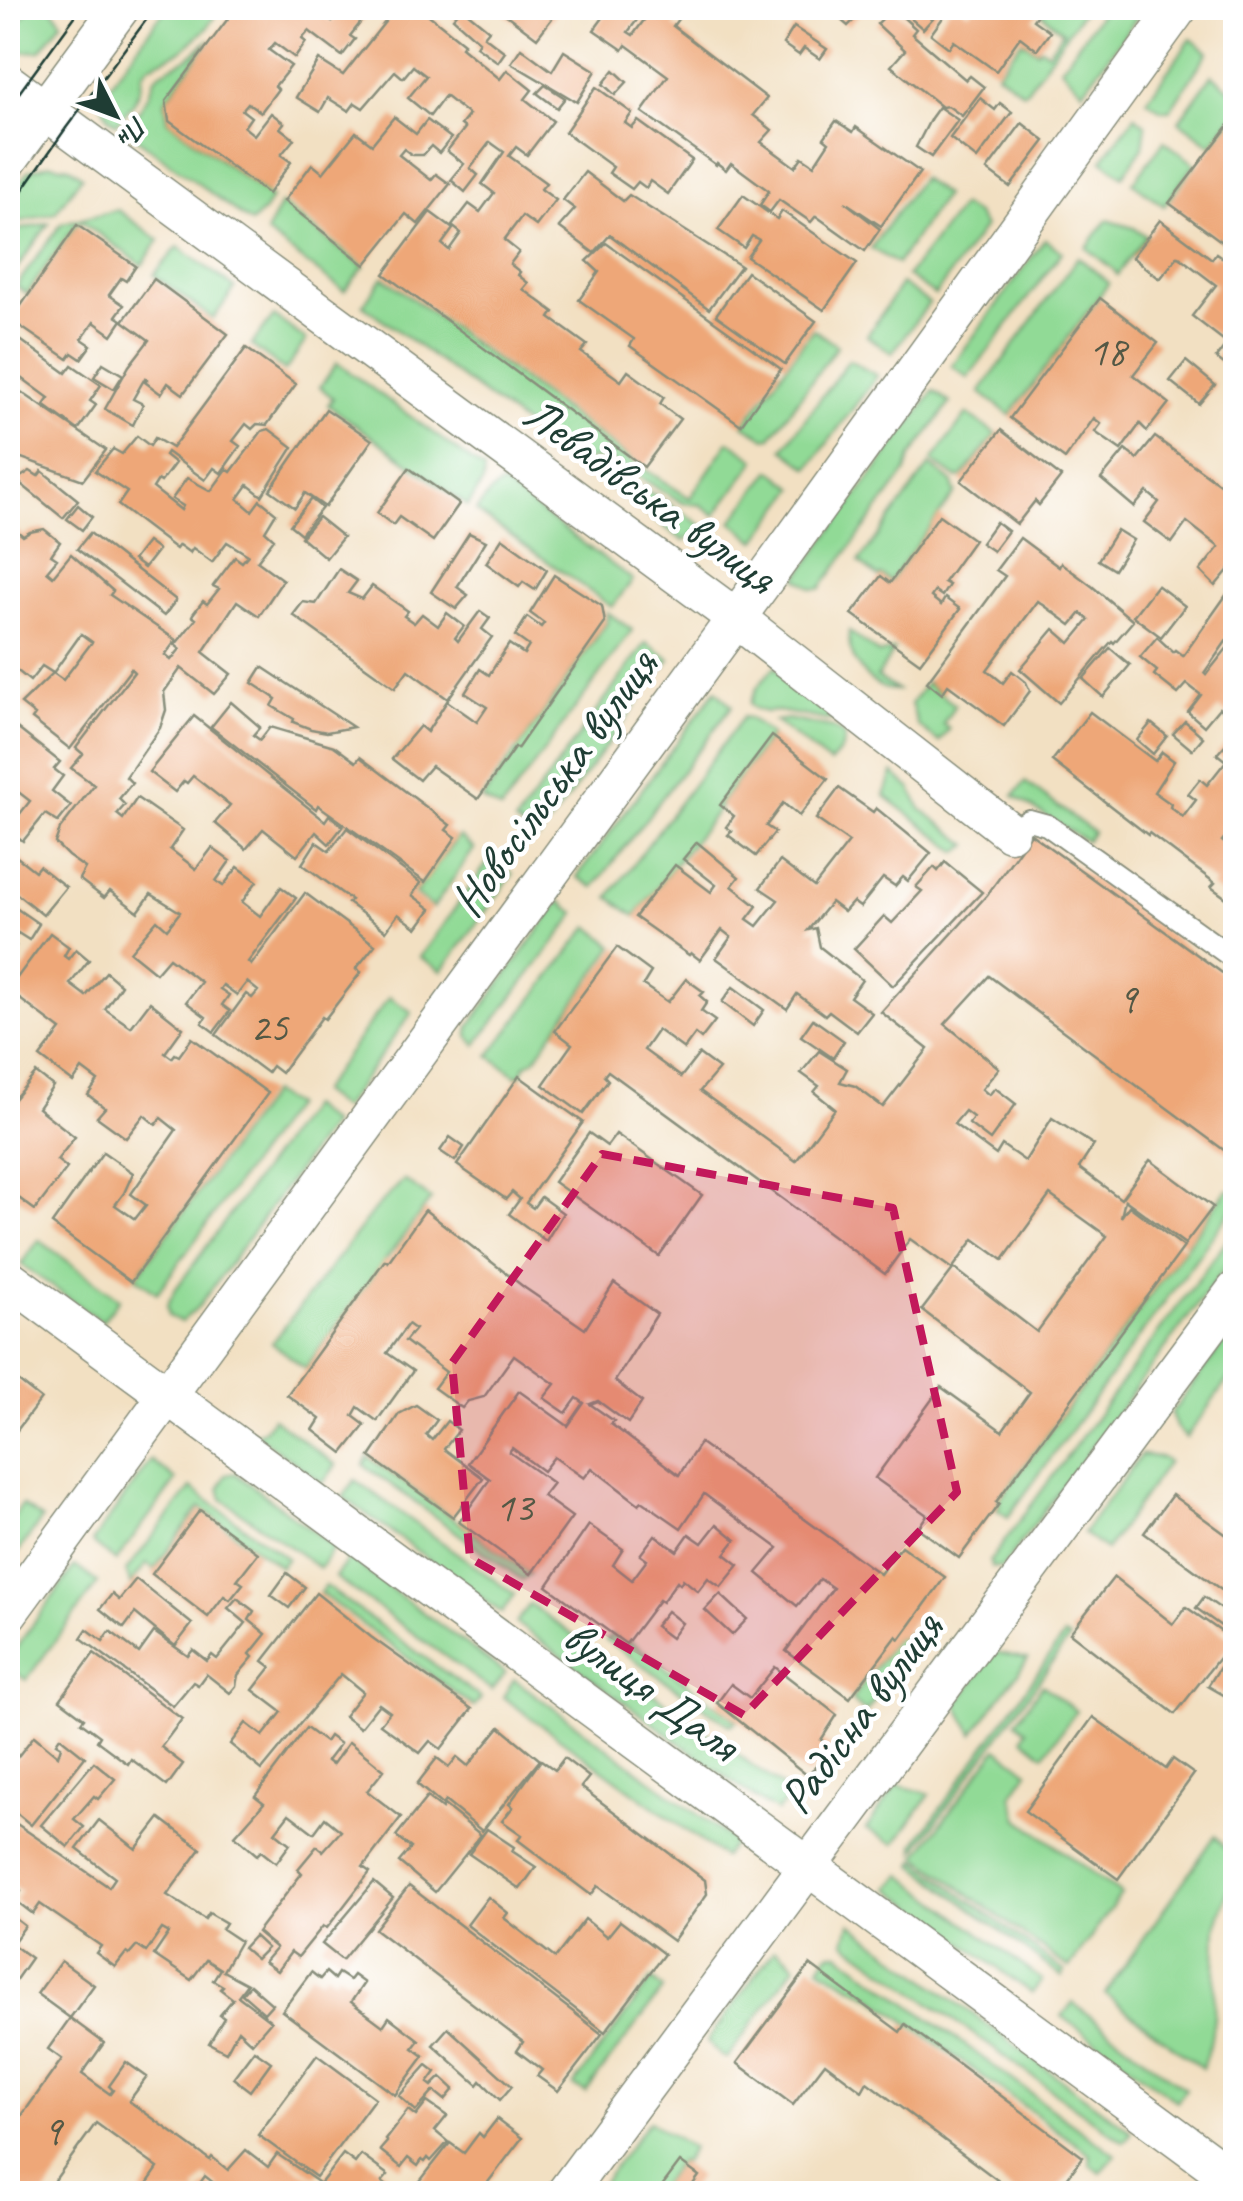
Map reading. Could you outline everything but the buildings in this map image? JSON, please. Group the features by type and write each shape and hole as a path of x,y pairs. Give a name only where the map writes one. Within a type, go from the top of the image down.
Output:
{"street":[{"path":"8,160 120,8"},
{"name":"Новосільська вулиця","path":"8,1613 1178,8"},
{"name":"Левадівська вулиця","path":"8,83 736,618 1010,832"},
{"name":"вулиця Даля","path":"8,1278 1236,2182"},
{"name":"Радісна вулиця","path":"565,2194 1236,1290"}],"lane":[{"name":"Левадівська вулиця","path":"1010,832 1029,820 1047,825 1236,960"}],"highlighted area":[{"path":"602,1154 893,1208 957,1492 744,1715 470,1558 452,1363"}],"green space":[{"path":"29,8 52,8 62,22 40,51 22,52 8,38"},
{"path":"166,8 210,8 217,12 207,28 181,51 150,65 143,73 133,104 116,124 99,99"},
{"path":"1044,8 1085,8 1023,92 997,73 1022,41 1037,51 1041,48 1048,52 1063,32 1041,13"},
{"path":"1104,8 1144,8 1083,91 1061,68"},
{"path":"210,39 165,101 168,121 271,198 251,223 127,131 155,78"},
{"path":"1191,39 1208,52 1170,110 1161,110 1147,100"},
{"path":"1212,75 1235,93 1235,114 1211,145 1179,121"},
{"path":"1135,116 1146,125 1143,147 1123,176 1102,160"},
{"path":"1164,141 1195,164 1164,206 1133,183"},
{"path":"50,164 69,167 82,176 55,213 8,225 8,199 28,171"},
{"path":"921,178 944,195 897,264 871,248"},
{"path":"281,204 364,267 344,291 266,233"},
{"path":"961,206 976,214 984,227 935,295 907,276"},
{"path":"118,210 159,240 142,265 82,222 76,224 27,294 16,286 62,223"},
{"path":"1107,220 1146,236 1117,275 1086,248"},
{"path":"49,223 8,281 8,232"},
{"path":"1045,239 1062,252 968,378 952,366"},
{"path":"178,247 235,288 213,319 154,275"},
{"path":"1078,257 1109,283 1010,415 980,392"},
{"path":"383,277 641,467 690,498 729,441 756,460 715,515 701,505 683,503 611,460 592,459 578,464 363,305"},
{"path":"901,284 929,303 892,353 867,336"},
{"path":"274,316 306,340 285,371 251,345"},
{"path":"813,329 837,346 771,437 766,438 744,425"},
{"path":"849,360 877,376 809,468 783,449"},
{"path":"337,363 484,470 483,482 468,506 328,405 333,398 320,387"},
{"path":"934,391 950,403 910,458 906,472 820,589 797,578"},
{"path":"967,414 996,434 962,477 956,478 932,461"},
{"path":"930,465 953,483 956,492 890,581 879,577 859,562"},
{"path":"771,470 795,488 756,541 732,522"},
{"path":"609,473 658,497 704,527 684,541 599,479"},
{"path":"502,484 633,580 612,607 476,511"},
{"path":"607,612 632,630 501,810 482,799 607,623"},
{"path":"849,631 879,654 894,650 877,677 897,690 877,685 861,671 851,651"},
{"path":"646,643 670,659 538,839 515,823"},
{"path":"774,667 836,718 827,720 754,708 750,703 757,688"},
{"path":"926,683 955,705 943,724 949,729 939,742 918,726 911,704"},
{"path":"716,690 732,706 594,887 577,877"},
{"path":"743,717 771,735 635,916 609,897"},
{"path":"788,719 833,728 844,735 841,750 830,763 775,721"},
{"path":"893,773 911,789 921,809 969,845 958,852 885,796"},
{"path":"1025,782 1093,832 1086,841 1014,796"},
{"path":"459,836 474,849 433,908 415,894"},
{"path":"491,858 513,874 442,971 420,957"},
{"path":"560,901 576,914 476,1045 469,1036 469,1027"},
{"path":"589,926 614,946 534,1060 517,1076 489,1056"},
{"path":"389,997 412,1012 342,1109 320,1092"},
{"path":"271,1093 293,1105 157,1293 136,1277"},
{"path":"309,1106 331,1124 199,1306 181,1322 169,1316 167,1305 175,1290"},
{"path":"404,1180 431,1199 305,1368 272,1343 375,1209"},
{"path":"1227,1190 1235,1192 1235,1205 1008,1517 996,1509 998,1502"},
{"path":"1235,1229 1235,1254 1002,1568 991,1567 990,1561"},
{"path":"39,1240 119,1299 102,1322 21,1264"},
{"path":"1235,1327 1235,1370 1186,1438 1171,1414"},
{"path":"273,1418 336,1465 323,1483 255,1434"},
{"path":"1141,1455 1168,1462 1106,1550 1083,1533"},
{"path":"368,1457 530,1574 522,1580 364,1465"},
{"path":"151,1460 176,1480 116,1561 92,1542"},
{"path":"235,1473 334,1547 320,1568 222,1499 219,1488 226,1475"},
{"path":"355,1480 514,1594 502,1613 343,1497"},
{"path":"191,1488 287,1558 280,1567 200,1507 154,1569 147,1564 130,1584 126,1571"},
{"path":"22,1505 42,1519 8,1566 8,1525"},
{"path":"349,1558 505,1673 492,1690 335,1577"},
{"path":"75,1566 98,1583 26,1680 8,1667 8,1659"},
{"path":"325,1586 481,1698 474,1707 320,1593"},
{"path":"530,1604 793,1795 777,1811 762,1803 516,1623"},
{"path":"907,1633 916,1642 866,1712 851,1700 897,1637 901,1640"},
{"path":"612,1635 626,1645 630,1641 737,1721 730,1725 606,1640"},
{"path":"1064,1636 1069,1639 915,1851 915,1844"},
{"path":"995,1652 1028,1659 973,1734 957,1704"},
{"path":"514,1679 735,1842 723,1857 503,1697"},
{"path":"1042,1685 1076,1711 1044,1755 1023,1738 1027,1730 1016,1722"},
{"path":"997,1748 1028,1771 1012,1795 1019,1819 1121,1894 1069,1968 917,1856"},
{"path":"897,1785 930,1794 895,1844 866,1829"},
{"path":"1215,1836 1232,1855 1232,1878 1216,1927 1214,2019 1202,2068 1105,1994"},
{"path":"916,1860 1065,1972 1062,1977 914,1865"},
{"path":"902,1875 1042,1980 1032,1993 889,1888"},
{"path":"850,1923 1132,2132 1124,2142 845,1942"},
{"path":"775,1949 795,1966 727,2058 721,2056 707,2041"},
{"path":"829,1953 839,1953 1115,2155 1101,2173 1091,2165 1090,2154 874,1998 820,1967"},
{"path":"652,1979 663,1989 586,2092 573,2086"},
{"path":"1073,2003 1185,2089 1177,2101 1062,2016"},
{"path":"649,2121 692,2148 683,2162 679,2161 655,2193 595,2193"}],"tram line":[{"path":"8,108 81,8"},
{"path":"8,211 155,8"}]}
